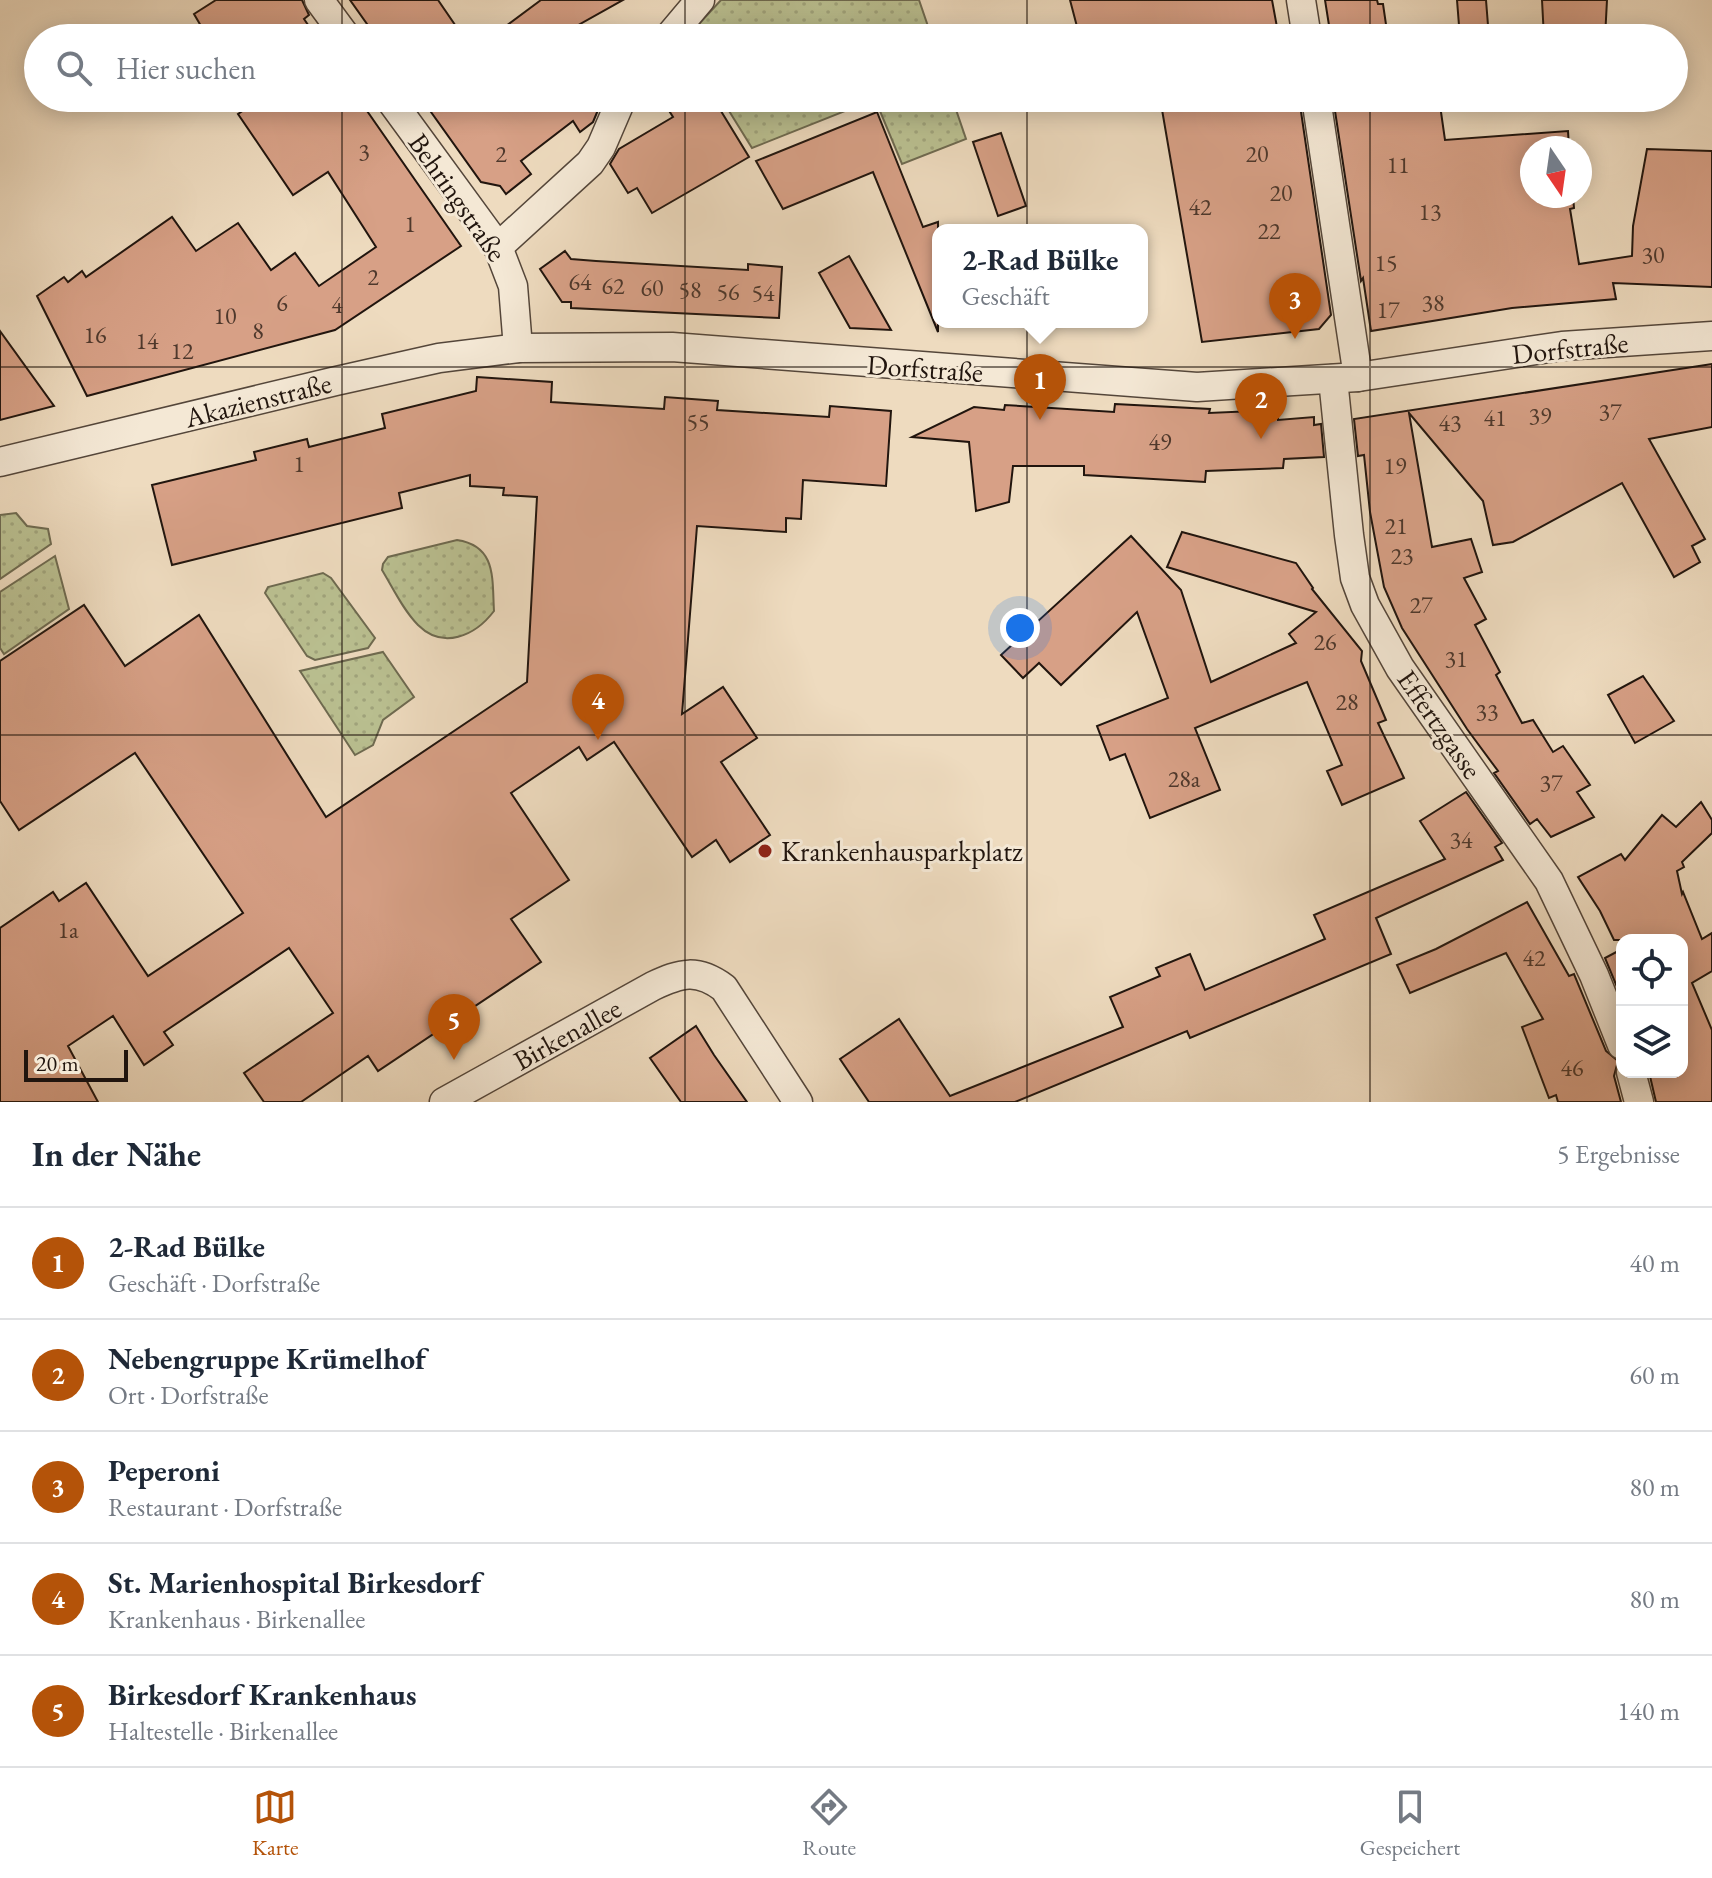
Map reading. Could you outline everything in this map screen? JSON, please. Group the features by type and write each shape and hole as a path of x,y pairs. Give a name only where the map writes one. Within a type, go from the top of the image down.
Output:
{"street":[{"path":"319,0 337,24"},
{"path":"680,24 700,0"},
{"path":"1301,0 1305,24"},
{"name":"Behringstraße","path":"399,112 498,247 513,286 518,348"},
{"path":"498,247 590,163 601,147 616,112"},
{"name":"Effertzgasse","path":"1318,112 1346,378 1351,550 1355,578 1365,605 1400,668 1549,881 1594,975 1616,1030"},
{"name":"Dorfstraße","path":"518,348 672,347 1197,387 1346,378 1562,346 1712,336"},
{"name":"Akazienstraße","path":"0,462 439,358 518,348"},
{"name":"Birkenallee","path":"444,1102 653,986 674,976 694,973 713,979 724,988 798,1102"},
{"path":"1633,1078 1639,1102"}],"green space":[{"path":"721,0 919,0 927,24 699,24"},
{"path":"730,112 842,112 752,148"},
{"path":"880,112 957,112 966,139 902,164"},
{"path":"16,513 27,526 48,529 51,544 0,579 0,515"},
{"path":"457,540 470,543 486,557 492,576 494,611 468,633 458,637 438,637 418,625 408,613 382,570 383,564 388,557"},
{"path":"55,556 69,609 4,654 0,648 0,592"},
{"path":"323,573 331,578 375,638 368,648 315,660 307,656 265,593 268,587"},
{"path":"383,652 414,697 383,720 373,745 355,755 300,671"}],"building":[{"path":"216,0 302,0 309,15 304,19 307,24 200,24 194,14"},
{"path":"350,0 438,0 454,24 367,24"},
{"path":"541,0 623,0 580,24 509,24"},
{"path":"1070,0 1272,0 1276,24 1076,24"},
{"path":"1325,0 1377,0 1378,4 1383,4 1386,24 1329,24"},
{"path":"1457,0 1486,0 1488,24 1459,24"},
{"path":"1542,0 1607,0 1606,24 1543,24"},
{"path":"368,112 461,246 335,330 87,396 37,296 64,277 68,282 82,271 86,277 172,217 196,251 238,223 271,270 295,253 319,286 376,247 328,172 293,195 238,114"},
{"path":"431,112 597,112 593,122 580,132 573,121 521,161 531,174 506,194 500,186 481,182"},
{"path":"670,112 722,112 749,157 652,213 637,188 628,193 610,164 619,149 673,117"},
{"path":"877,112 923,227 932,224 932,317 873,172 783,209 756,161"},
{"path":"1162,112 1301,112 1331,315 1319,329 1202,342"},
{"path":"1335,112 1441,112 1445,140 1568,131 1568,136 1520,136 1520,208 1574,208 1570,209 1579,264 1632,256 1633,226 1647,149 1712,151 1712,287 1613,283 1616,299 1512,308 1371,331 1363,278 1361,281"},
{"path":"1001,133 1026,206 998,216 973,142"},
{"path":"565,251 571,259 596,261 748,270 748,264 782,267 779,318 571,308 571,302 562,302 540,269"},
{"path":"849,256 891,330 850,328 819,273"},
{"path":"0,331 54,406 0,420"},
{"path":"1712,364 1712,427 1649,439 1705,539 1692,546 1700,562 1674,577 1622,483 1513,542 1493,545 1483,501 1409,413 1432,547 1471,539 1482,572 1464,578 1486,619 1475,625 1500,672 1496,675 1522,723 1533,720 1553,752 1563,746 1590,785 1577,792 1594,817 1551,837 1537,819 1530,824 1402,628 1384,587 1370,512 1364,455 1358,456 1354,419"},
{"path":"477,377 552,382 551,402 664,409 665,397 718,401 717,410 829,417 830,406 891,411 886,486 803,480 801,519 786,518 786,532 697,526 682,714 723,687 757,738 721,762 770,835 730,862 716,840 692,857 614,742 587,760 579,747 511,793 569,880 511,919 541,962 378,1071 368,1056 301,1102 264,1102 244,1073 333,1013 289,948 164,1032 173,1045 144,1065 113,1016 68,1046 98,1102 0,1102 0,928 53,892 59,901 86,883 148,976 243,913 135,753 19,830 0,801 0,661 84,605 125,666 199,615 326,817 527,682 537,497 503,495 504,488 470,486 470,475 399,493 402,508 172,565 152,485 256,460 254,452 307,439 309,447 385,428 382,414 476,391"},
{"path":"1115,404 1210,409 1209,413 1278,410 1278,420 1314,417 1314,425 1321,424 1324,457 1284,459 1283,468 1206,471 1205,482 1084,475 1084,466 1013,466 1009,502 976,511 969,442 912,437 974,407 1004,410 1005,405 1114,412"},
{"path":"1182,532 1296,563 1312,589 1362,651 1361,661 1386,720 1378,723 1404,778 1342,805 1327,771 1342,765 1307,682 1195,728 1220,790 1150,818 1125,754 1110,760 1097,726 1168,698 1137,612 1061,685 1039,663 1023,678 1001,655 1131,536 1181,590 1211,682 1296,643 1289,634 1316,612 1167,567"},
{"path":"1643,676 1674,721 1635,743 1608,695"},
{"path":"1466,792 1502,843 1495,847 1503,860 1376,918 1391,954 1190,1038 1187,1031 1015,1102 869,1102 840,1059 899,1019 950,1096 1123,1027 1110,997 1160,976 1156,968 1190,954 1205,990 1325,939 1314,915 1445,859 1420,821"},
{"path":"1701,802 1712,820 1712,833 1682,862 1684,867 1677,871 1682,894 1702,939 1712,933 1712,971 1692,983 1712,1030 1712,1102 1656,1102 1650,1078 1688,1078 1688,934 1616,934 1614,940 1578,877 1621,854 1625,860 1662,815 1676,827"},
{"path":"1527,902 1569,976 1574,974 1606,1051 1616,1059 1614,1076 1621,1102 1558,1102 1556,1095 1549,1098 1522,1027 1543,1019 1506,953 1410,993 1397,965 1436,949"},
{"path":"1616,952 1616,985 1605,958"},
{"path":"696,1026 747,1102 681,1102 650,1058"}],"place":[{"name":"Peperoni","path":"1295,339"},
{"name":"2-Rad Bülke","path":"1040,420"},
{"name":"Nebengruppe Krümelhof","path":"1261,439"},
{"name":"St. Marienhospital Birkesdorf","path":"598,740"},
{"name":"Krankenhausparkplatz","path":"765,851"},
{"name":"Birkesdorf Krankenhaus","path":"454,1060"}]}
